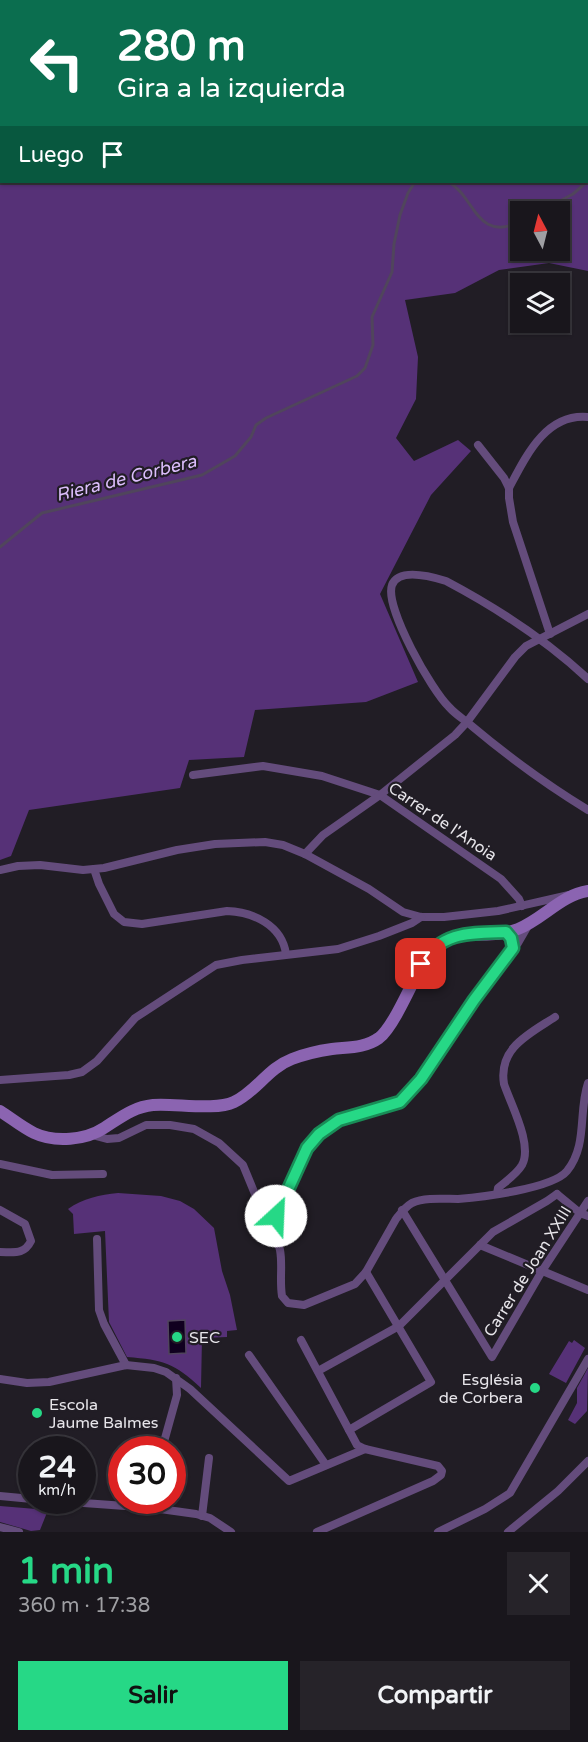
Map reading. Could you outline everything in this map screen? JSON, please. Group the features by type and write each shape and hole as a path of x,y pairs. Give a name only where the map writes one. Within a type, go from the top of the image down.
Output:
{"street":[{"path":"509,488 527,455 544,432 571,417 588,417"},
{"path":"478,445 509,488 513,522 550,634"},
{"path":"588,679 568,660 539,639 446,581 418,574 405,575 395,580 392,585 392,600 414,652 430,683 448,707 531,774 588,810"},
{"path":"305,854 323,835 380,795 456,735 515,657 526,646 588,615"},
{"name":"Carrer de l'Anoia","path":"193,775 263,766 322,776 380,795 501,879 519,899 522,906"},
{"path":"0,870 18,866 94,869 112,867 148,855 177,850 225,844 274,843 305,854 369,889 403,912 420,917 470,915 588,891"},
{"path":"94,869 114,914 124,922 142,924 227,911 236,912 254,917 270,926 279,934 286,954"},
{"path":"0,1111 34,1133 49,1138 66,1139 92,1135 127,1113 153,1105 232,1103 244,1096 275,1068 291,1059 318,1052 360,1047 385,1033 429,951 447,939 459,935 506,932 530,924 575,894"},
{"path":"0,1080 82,1072 97,1061 135,1018 216,965 352,946 412,923 420,917"},
{"path":"530,924 474,1000 421,1079 400,1102 339,1120 319,1134 307,1148 274,1224 275,1234 282,1251 282,1296 288,1303 298,1305 309,1303 355,1284 366,1272 402,1210 417,1202 498,1194 554,1180 567,1171 584,1147 585,1095 588,1083"},
{"path":"506,932 511,938 513,948"},
{"path":"498,1194 498,1188 517,1173 526,1152 504,1084 503,1077 508,1053 519,1040 555,1017"},
{"path":"0,1120 18,1123"},
{"path":"112,1123 119,1138"},
{"path":"92,1135 107,1139 119,1138 146,1125 170,1125 194,1129 219,1143 243,1165 270,1228 275,1234"},
{"path":"0,1164 52,1175 103,1174"},
{"path":"318,1371 399,1326 493,1233 555,1195 557,1184 554,1180"},
{"path":"544,1183 555,1195 584,1214"},
{"name":"Carrer de Joan XXIII","path":"446,1281 492,1357 542,1271 584,1214 588,1201"},
{"path":"261,1208 278,1212"},
{"path":"0,1210 25,1224 31,1240 28,1247 21,1252 0,1252"},
{"path":"402,1210 446,1281"},
{"path":"97,1239 99,1310 126,1365"},
{"path":"480,1245 588,1290"},
{"path":"349,1430 431,1382 366,1272"},
{"path":"301,1340 357,1445 365,1449 438,1466 442,1471 441,1475 433,1481 317,1532"},
{"path":"249,1355 326,1465"},
{"path":"438,1532 485,1509 510,1493 588,1359"},
{"path":"0,1379 27,1383 49,1382 126,1365 154,1368 166,1372 176,1378 289,1481 365,1449"},
{"path":"166,1436 177,1395 176,1378"},
{"path":"202,1516 208,1458"},
{"path":"508,1532 558,1491 588,1461"},
{"path":"0,1497 18,1498"},
{"path":"186,1512 223,1525 231,1532"},
{"path":"0,1527 19,1532"}],"shaded area":[{"path":"0,183 588,183 588,271 549,263 499,270 455,293 405,300 418,357 416,399 396,438 414,461 458,440 471,451 431,495 380,594 418,682 366,702 255,710 244,757 189,760 180,788 29,810 11,856 0,860"},
{"path":"118,1193 161,1196 180,1201 194,1209 214,1228 237,1330 227,1331 227,1337 202,1338 201,1388 168,1364 127,1357 109,1322 105,1231 74,1234 73,1214 68,1209 92,1198"},
{"name":"SEC","path":"185,1320 186,1353 169,1354 168,1321"},
{"path":"574,1340 585,1348 566,1383 549,1374 569,1341 572,1343"},
{"path":"588,1368 587,1411 575,1424 568,1420 577,1403 577,1388"},
{"path":"0,1506 18,1508 18,1514 46,1514 40,1530 31,1531 0,1522"}],"waterway":[{"name":"Riera de Corbera","path":"0,547 42,513 202,475 235,456 251,437 256,425 266,418 357,376 365,368 373,345 372,317 392,272 394,244 400,215 414,183"},
{"name":"Riera de Corbera","path":"450,183 457,188 485,222 494,226 510,225"},
{"name":"Riera de Corbera","path":"560,201 586,183"}],"place":[{"name":"SEC","path":"177,1337"},
{"name":"Església de Corbera","path":"535,1388"},
{"name":"Escola Jaume Balmes","path":"37,1413"}],"route":[{"path":"276,1216 307,1148 319,1134 339,1120 383,1109 400,1102 421,1079 474,1000 513,948 511,938 506,932 459,935 447,939 429,951 421,964"}]}
